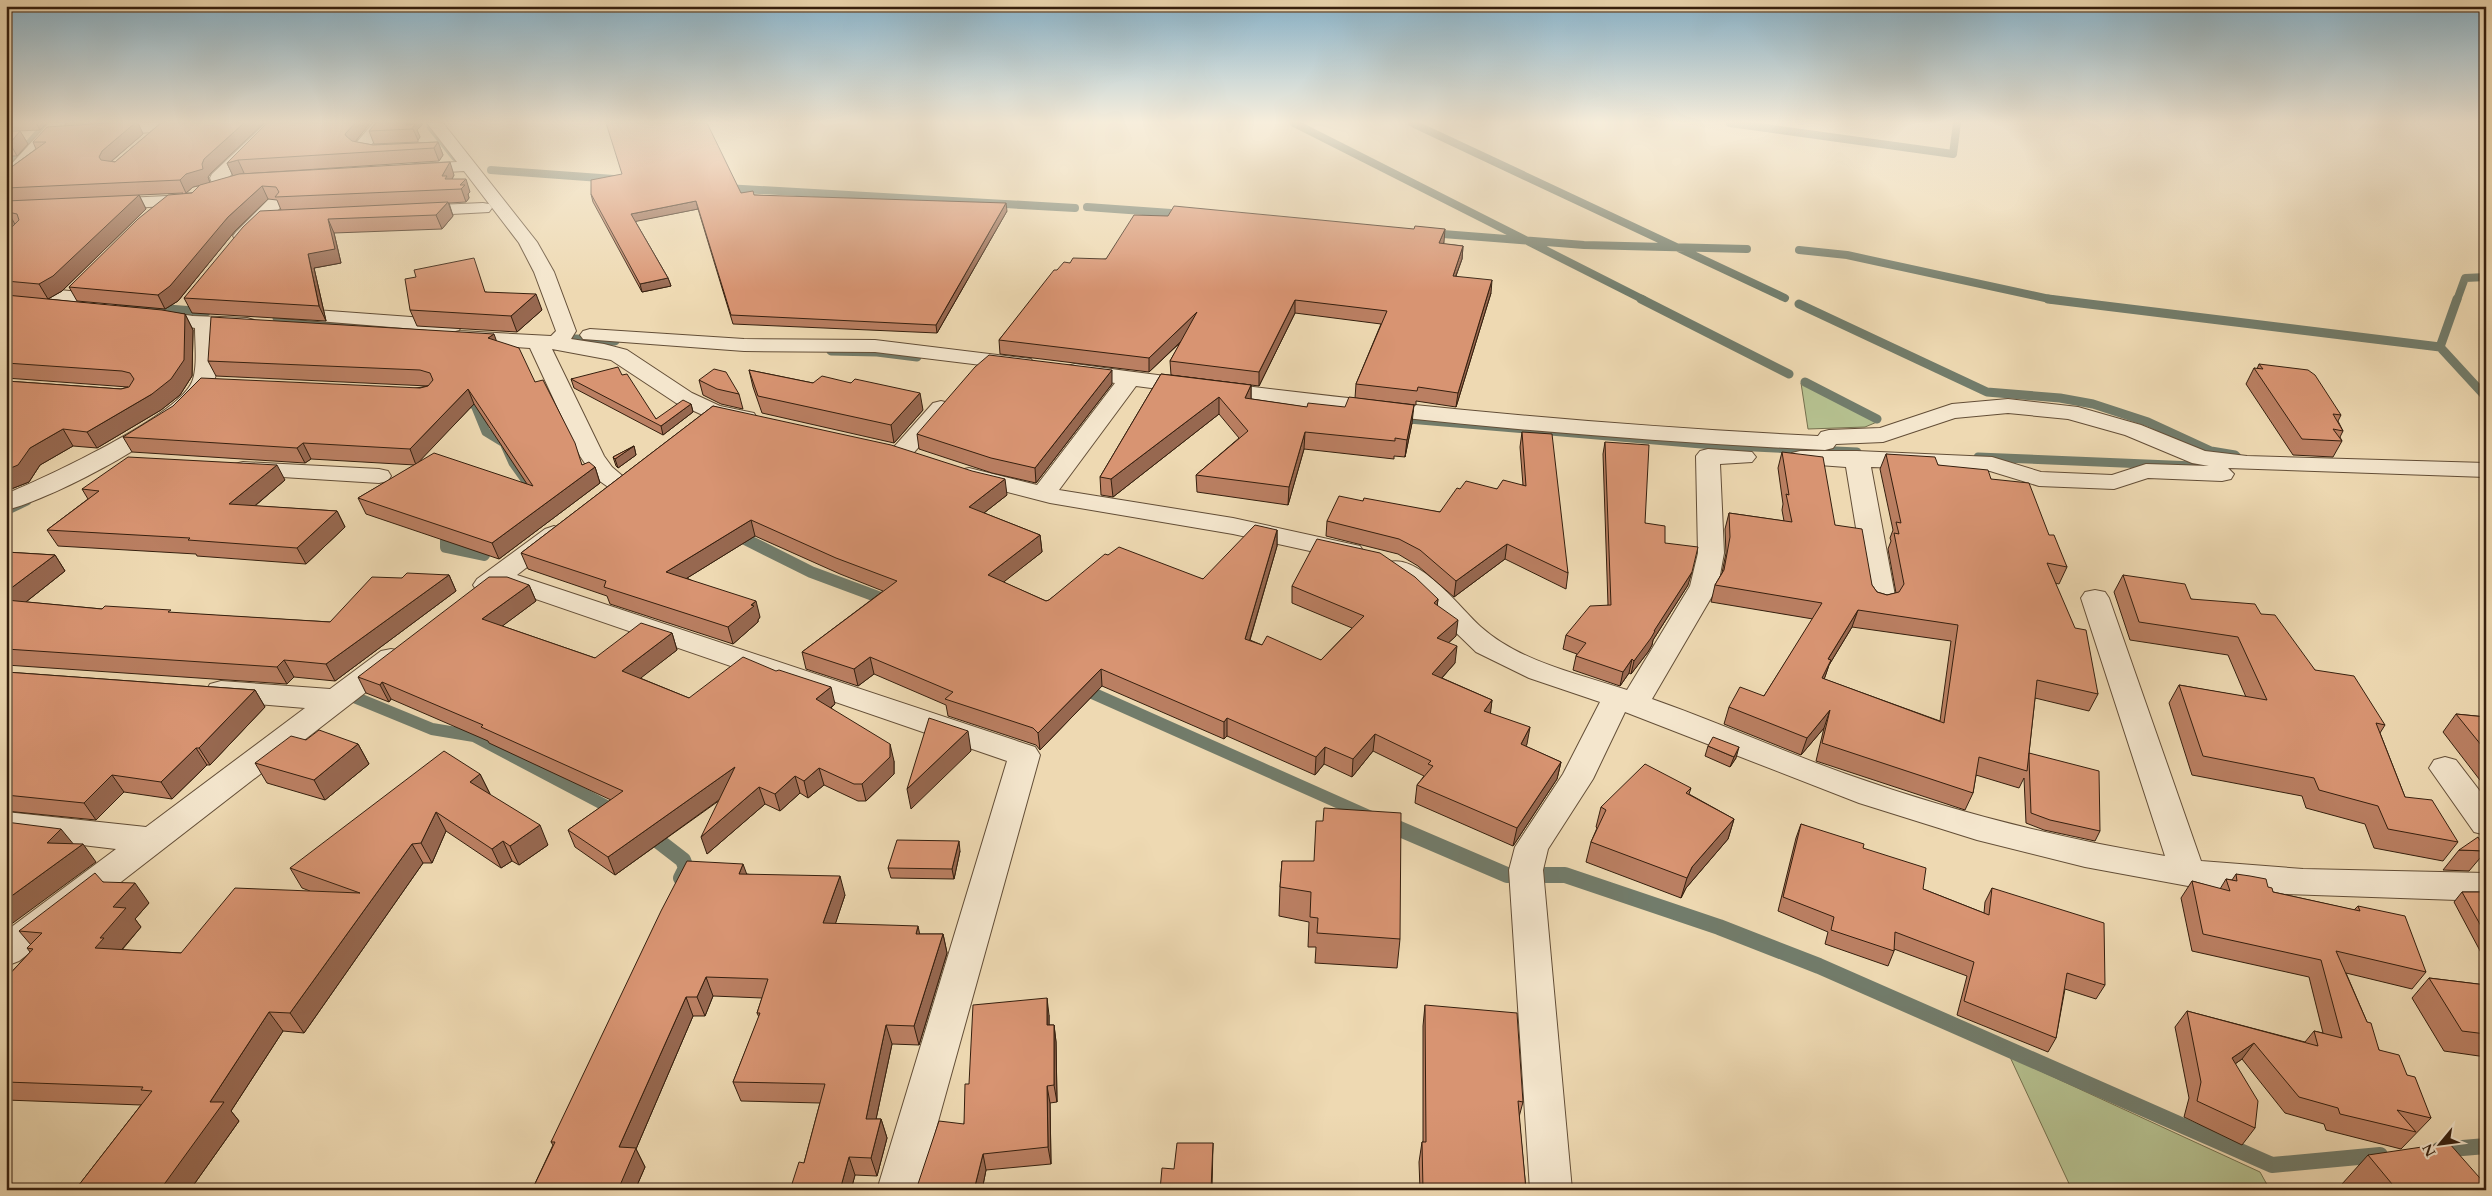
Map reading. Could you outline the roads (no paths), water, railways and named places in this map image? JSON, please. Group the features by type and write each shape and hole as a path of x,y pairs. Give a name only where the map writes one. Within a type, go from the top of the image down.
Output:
{"street":[{"path":"92,204 192,200 199,193 228,184 219,179"},
{"path":"475,179 528,242 544,272 566,331 557,339"},
{"path":"144,222 169,201"},
{"path":"230,252 276,202"},
{"path":"396,212 483,208"},
{"path":"261,218 290,216"},
{"path":"60,302 84,282"},
{"path":"6,291 60,302"},
{"path":"6,303 60,302 182,309 269,319 557,339 865,350 976,368 1047,372 1127,383 1413,426 1696,450 1708,456 1857,458 1992,464 2039,479 2104,482 2114,482 2146,471 2486,484"},
{"path":"182,309 206,323 269,319 557,339 619,355 668,389 713,411 770,424"},
{"path":"6,503 111,462 212,384 206,323"},
{"path":"557,339 592,456 604,472 620,484"},
{"path":"901,453 976,368"},
{"path":"1127,383 1444,417 1700,438 1825,444 1829,437 1883,435 1952,411 2008,406 2070,412 2133,430 2200,458 2247,463 2486,470"},
{"path":"1043,494 1127,383"},
{"path":"690,429 713,411"},
{"path":"873,447 901,453 984,480 1043,494 1233,526 1323,544 1388,562 1408,573 1429,590 1476,637 1496,652 1834,782 1975,828 2121,862 2188,872 2280,882 2486,887"},
{"path":"1551,1190 1526,877 1532,847 1578,779 1626,701 1704,586 1711,553 1708,456"},
{"path":"1857,458 1882,601"},
{"path":"597,502 643,466"},
{"path":"222,468 379,476"},
{"path":"467,600 574,519"},
{"path":"498,577 566,602 1024,755 898,1190"},
{"path":"2095,598 2188,872"},
{"path":"6,951 413,641"},
{"path":"191,689 336,700"},
{"path":"2445,768 2486,823"},
{"path":"6,824 152,840"}],"waterway":[{"path":"1404,179 1526,241"},
{"path":"1531,179 1677,247"},
{"path":"725,188 1075,208"},
{"path":"1087,207 1185,214"},
{"path":"1430,233 1526,241"},
{"path":"1526,241 1584,245 1677,247"},
{"path":"1526,241 1644,300"},
{"path":"1677,247 1747,249"},
{"path":"1677,247 1785,298"},
{"path":"1799,250 1847,255 2051,299"},
{"path":"2457,300 2465,278 2486,277"},
{"path":"1641,299 1789,374"},
{"path":"2051,299 2440,347"},
{"path":"2440,347 2457,299"},
{"path":"105,304 206,312"},
{"path":"1799,304 1987,392 2060,398 2093,404 2148,422 2211,451 2235,455 2238,458"},
{"path":"277,318 383,326"},
{"path":"556,338 615,341"},
{"path":"2440,347 2486,397"},
{"path":"831,351 877,352 917,357"},
{"path":"1805,382 1877,419"},
{"path":"460,401 475,405 486,432 504,443 513,463 528,484"},
{"path":"1397,418 1713,445 1857,452"},
{"path":"1978,457 2194,466"},
{"path":"6,511 27,501"},
{"path":"457,531 446,541 446,547 484,555"},
{"path":"735,534 811,572 889,601"},
{"path":"1081,688 1371,817"},
{"path":"354,697 432,729 474,736 616,811"},
{"path":"1388,824 1507,875 1565,875 1719,927 1819,966 2272,1165 2380,1155"},
{"path":"648,833 683,860 686,868 681,878"},
{"path":"2439,1150 2486,1146"}]}
